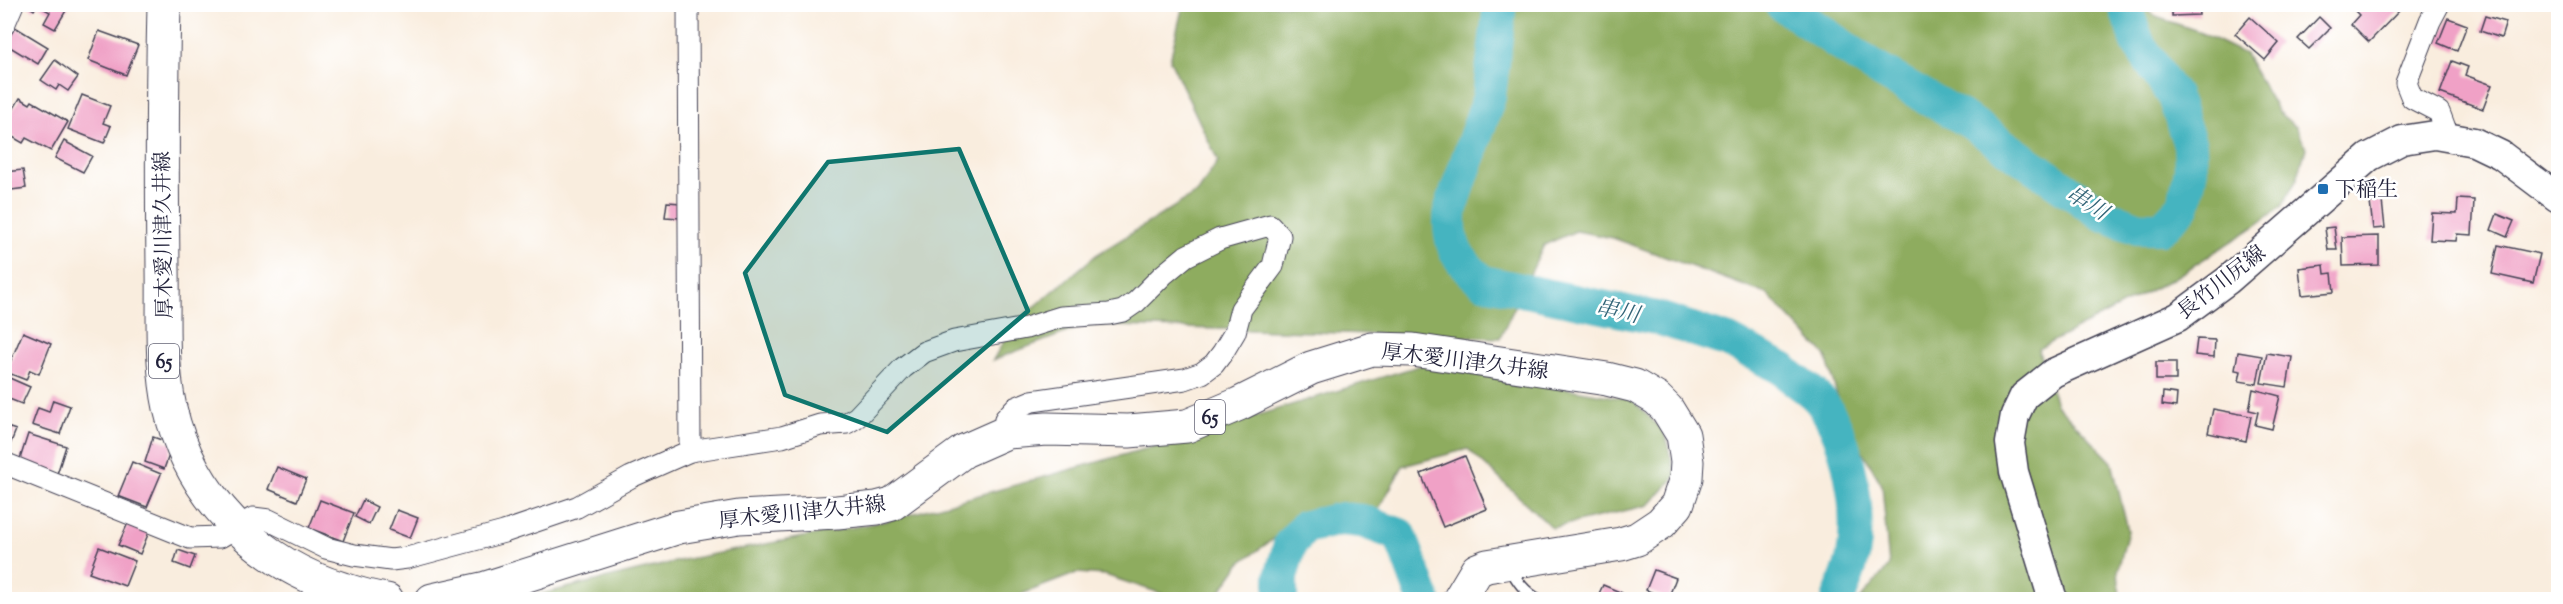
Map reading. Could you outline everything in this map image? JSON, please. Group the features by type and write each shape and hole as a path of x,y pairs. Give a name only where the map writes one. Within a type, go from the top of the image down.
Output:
{"main road":[{"name":"厚木愛川津久井線","path":"164,4 162,177 164,358 171,409 186,451 209,495 237,528 278,561 311,579 387,600"},
{"name":"長竹川尻線","path":"2053,600 2011,456 2012,425 2024,396 2053,373 2178,317 2228,280 2356,168 2383,148 2412,138 2448,136 2474,142 2492,150 2559,198"},
{"name":"厚木愛川津久井線","path":"432,600 486,588 651,534 689,525 740,517 877,508 892,504 964,451 1007,432 1047,429 1129,431 1187,426 1239,404 1311,368 1372,349 1413,350 1607,380 1635,386 1657,399 1667,409 1683,435 1687,462 1681,495 1677,505 1666,518 1637,539 1621,544 1506,561 1477,570 1464,590"}],"street":[{"path":"4,25 13,4"},
{"path":"688,4 690,451"},
{"path":"2439,4 2406,83 2412,98 2439,112 2448,136"},
{"path":"4,463 190,538 220,537 253,518 269,520 326,548 376,559 407,558 504,532 577,507 631,477 690,451 782,437 820,425 847,423 857,417 903,368 924,352 954,341 1026,328 1061,316 1109,314 1123,310 1136,302 1186,256 1220,239 1270,225 1280,236 1273,266 1240,309 1235,332 1224,352 1202,373 1185,379 1032,401 1009,412 1005,419 1007,432"}],"lane":[{"path":"1506,561 1518,584 1530,595 1540,600"}],"highlighted area":[{"path":"959,149 1028,311 887,432 785,395 745,273 828,162"}],"green space":[{"path":"1183,5 2142,5 2156,17 2195,30 2245,54 2278,112 2296,127 2306,148 2297,179 2282,206 2254,227 2174,278 2038,349 2056,404 2112,462 2128,531 2118,570 2120,599 1860,599 1889,566 1882,485 1844,420 1826,356 1767,294 1613,238 1576,231 1544,245 1500,338 1086,325 993,360 1013,325 1096,255 1198,192 1218,161 1170,60"},
{"path":"1425,364 1632,400 1664,432 1676,476 1649,505 1552,528 1468,449 1403,466 1370,524 1282,533 1240,563 1215,599 1178,599 1105,575 1077,573 1022,594 1016,600 516,600 683,560 886,521 1173,441"}],"building":[{"path":"25,4 70,4 55,29 44,23 50,12 37,5 34,10"},
{"path":"2172,4 2198,4 2199,15 2172,16"},
{"path":"2358,4 2392,4 2399,11 2369,42 2351,24 2359,15 2353,9"},
{"path":"2485,16 2506,22 2501,38 2480,31"},
{"path":"2250,17 2279,43 2265,60 2235,34"},
{"path":"2319,17 2330,28 2309,49 2298,39"},
{"path":"2448,18 2467,25 2457,51 2438,43"},
{"path":"15,27 48,47 38,64 5,44"},
{"path":"99,31 138,45 126,75 88,60"},
{"path":"55,60 78,77 68,91 59,85 56,90 41,80"},
{"path":"2452,61 2468,67 2465,75 2492,85 2483,109 2440,93"},
{"path":"82,95 110,106 103,123 111,126 104,143 68,129"},
{"path":"20,98 30,104 32,101 68,122 51,151 26,138 23,143 4,132 4,125"},
{"path":"64,141 92,156 83,172 55,158"},
{"path":"23,170 26,188 4,191 4,172"},
{"path":"2458,199 2474,200 2472,235 2457,234 2456,241 2430,240 2432,213 2457,214"},
{"path":"2382,201 2385,228 2373,229 2370,202"},
{"path":"667,202 681,203 680,218 665,217"},
{"path":"2497,214 2514,221 2507,237 2491,230"},
{"path":"2334,227 2337,250 2328,250 2325,228"},
{"path":"2379,236 2379,265 2343,266 2342,237"},
{"path":"2498,245 2540,254 2533,283 2492,274"},
{"path":"2324,265 2325,274 2332,273 2334,292 2302,295 2299,268"},
{"path":"23,332 51,344 39,374 30,370 26,380 6,372"},
{"path":"2197,339 2215,340 2214,357 2195,355"},
{"path":"2238,352 2262,356 2257,384 2239,381 2241,371 2235,370"},
{"path":"2267,353 2292,357 2287,387 2261,383"},
{"path":"2156,362 2176,362 2176,380 2156,380"},
{"path":"5,376 30,387 22,404 4,397"},
{"path":"2253,389 2280,396 2272,429 2255,425 2258,412 2249,410"},
{"path":"2163,392 2177,394 2176,407 2162,405"},
{"path":"53,400 70,406 60,434 32,425 38,408 49,412"},
{"path":"2213,409 2251,416 2246,441 2208,433"},
{"path":"4,426 16,430 5,457 4,457"},
{"path":"28,434 66,446 57,474 19,462"},
{"path":"153,437 173,444 164,469 145,462"},
{"path":"1465,456 1487,509 1443,527 1421,474"},
{"path":"132,462 161,474 147,507 118,496"},
{"path":"277,467 306,479 297,501 268,489"},
{"path":"320,500 354,513 343,541 309,528"},
{"path":"363,500 377,507 369,524 355,517"},
{"path":"397,510 418,518 410,538 389,530"},
{"path":"128,523 149,532 140,554 118,545"},
{"path":"99,547 135,561 125,586 89,573"},
{"path":"178,550 195,556 190,569 174,563"},
{"path":"1654,570 1676,578 1668,599 1646,590"},
{"path":"1603,585 1622,593 1619,600 1596,600"}],"waterway":[{"name":"串川","path":"1500,4 1489,97 1451,208 1450,231 1455,250 1466,266 1483,282 1661,319 1729,341 1783,369 1812,392 1831,418 1839,436 1846,455 1854,497 1853,556 1838,600"},
{"name":"串川","path":"1781,4 1875,68 1970,122 2102,214 2137,228 2162,228 2184,205 2191,169 2190,145 2174,97 2138,43 2124,4"},
{"name":"串川","path":"1281,600 1281,577 1290,544 1305,527 1341,519 1362,521 1400,535 1424,600"}],"place":[{"name":"下稲生","path":"2323,189"}]}
